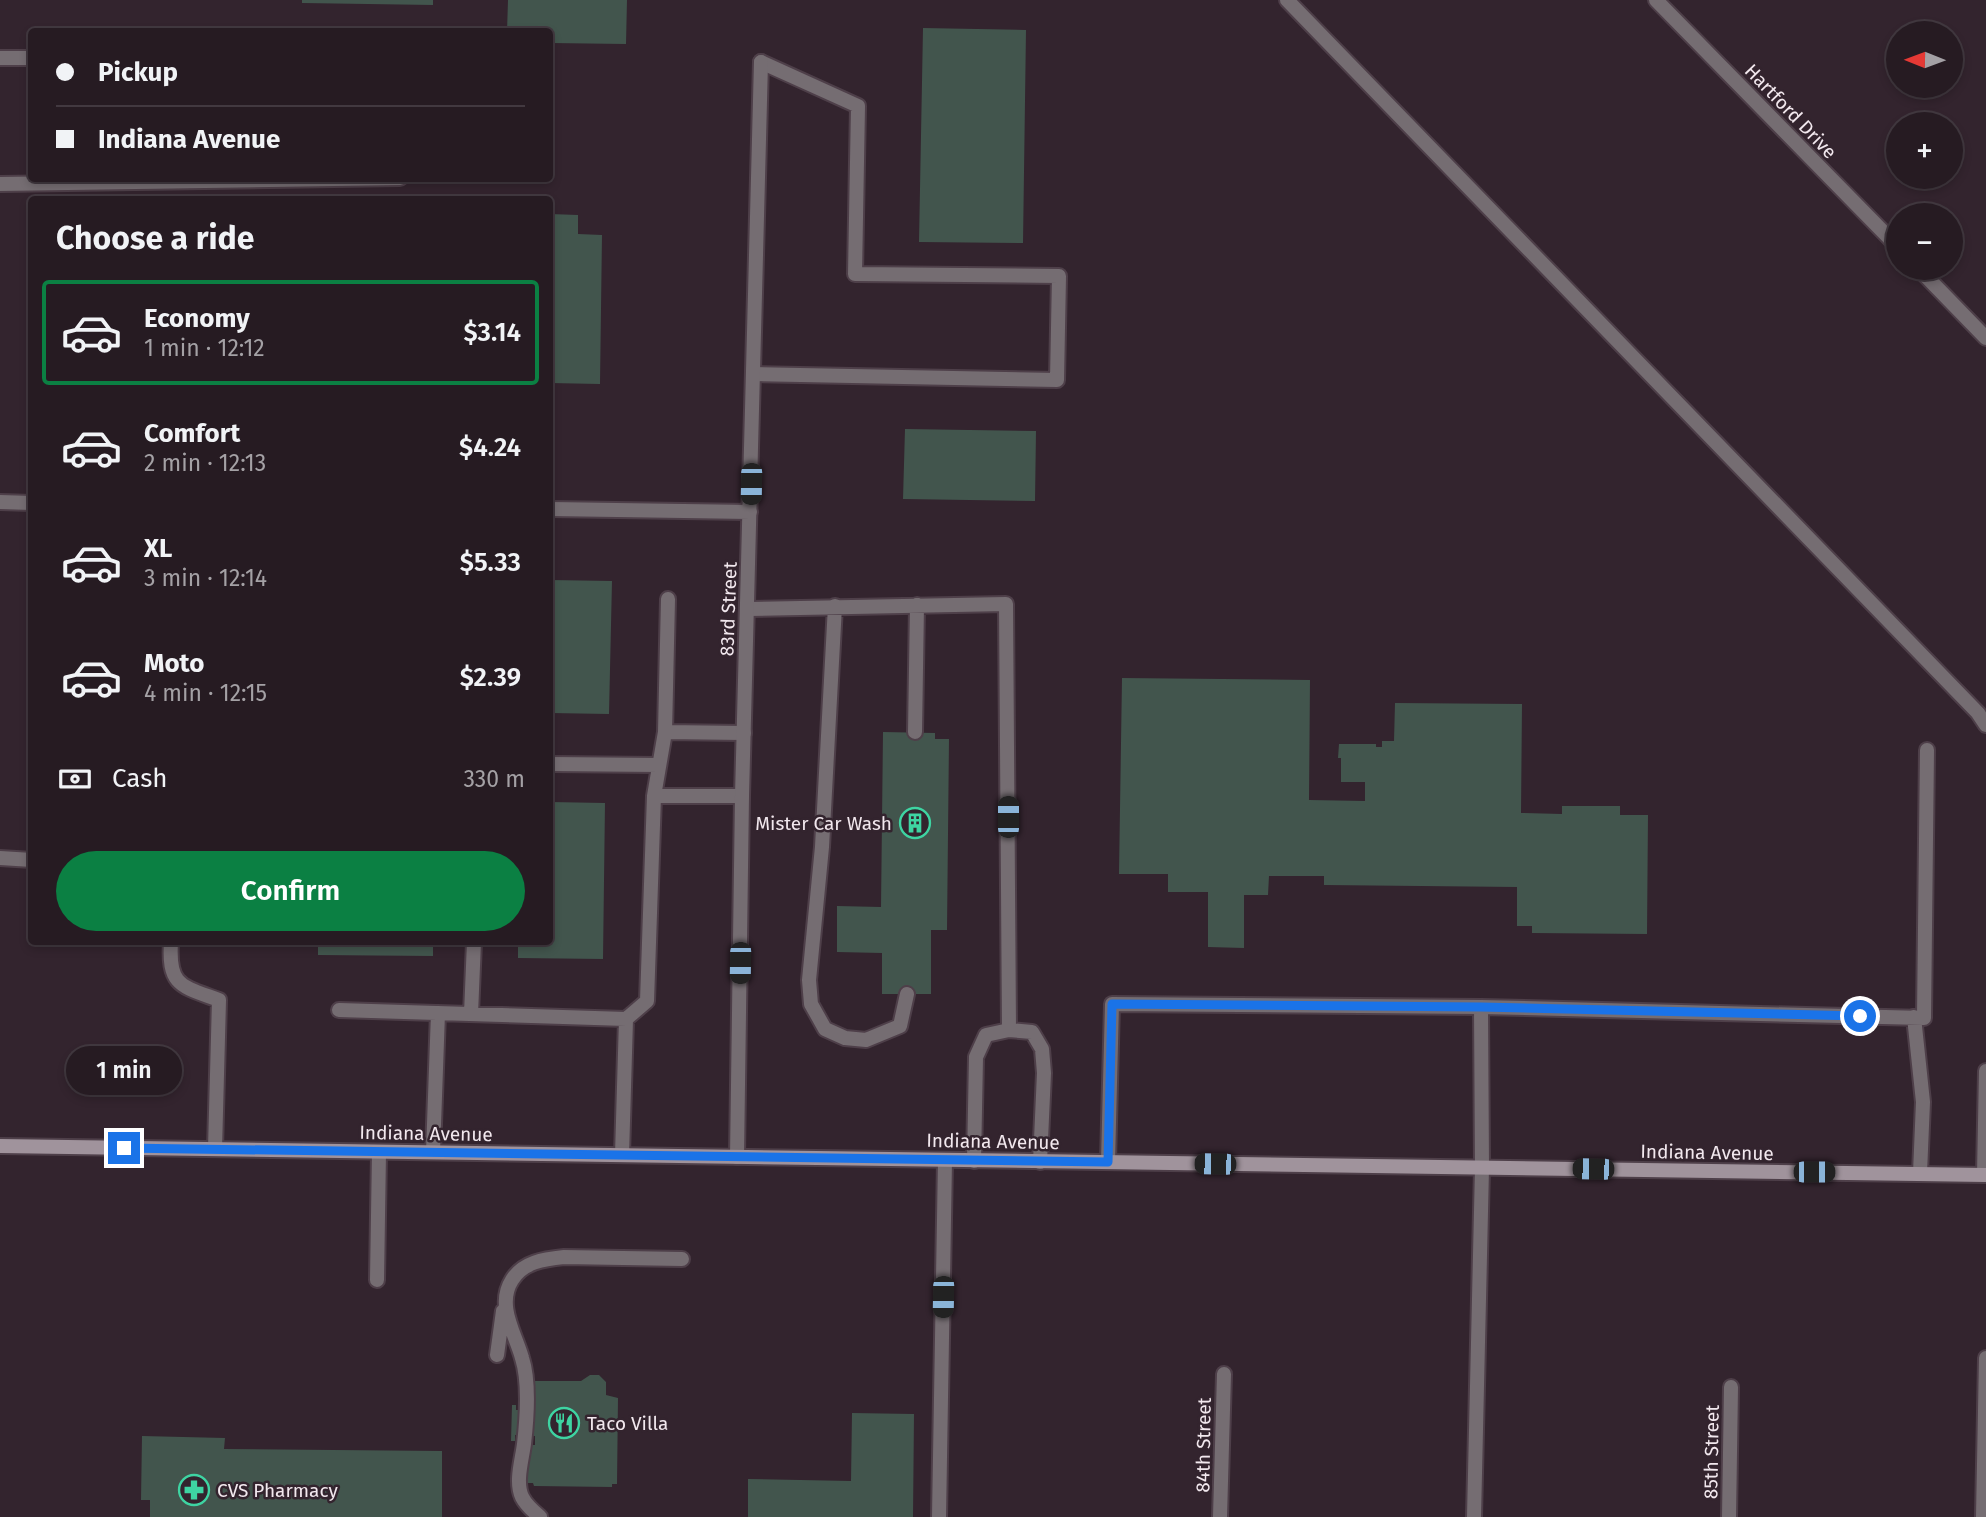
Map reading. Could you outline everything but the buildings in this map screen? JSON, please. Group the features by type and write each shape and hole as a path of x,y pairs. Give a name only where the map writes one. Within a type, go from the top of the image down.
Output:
{"main road":[{"name":"Indiana Avenue","path":"0,1146 1985,1175"}],"street":[{"path":"1287,0 1969,703 1986,725"},
{"name":"Hartford Drive","path":"1656,0 1886,235"},
{"path":"0,58 28,58"},
{"name":"83rd Street","path":"737,1157 742,796 761,62 858,106 855,274 1059,276 1057,380 753,374"},
{"path":"0,184 133,182"},
{"path":"1930,280 1986,338"},
{"path":"0,502 28,503"},
{"path":"553,509 750,512"},
{"path":"339,1010 626,1019 646,1001 654,796 665,732 668,599"},
{"path":"748,609 1006,604 1009,1030"},
{"path":"835,606 822,847 809,980 811,1004 825,1029 845,1038 866,1040 900,1026 907,994"},
{"path":"915,733 917,606"},
{"path":"665,732 744,733"},
{"path":"1108,1162 1112,1004 1481,1007 1924,1018 1927,750"},
{"path":"553,764 659,765"},
{"path":"654,796 742,796"},
{"path":"0,858 28,860"},
{"path":"171,945 170,964 173,975 182,984 219,1000 215,1149"},
{"path":"471,1014 474,945"},
{"path":"1474,1517 1482,1168 1481,1007"},
{"path":"433,1153 438,1013"},
{"path":"1914,1017 1923,1102 1920,1173"},
{"path":"622,1155 626,1019"},
{"path":"974,1161 976,1057 986,1035 1009,1030 1032,1032 1042,1049 1044,1073 1040,1161"},
{"path":"1985,1175 1986,1071"},
{"path":"377,1280 379,1152"},
{"path":"939,1517 945,1160"},
{"path":"497,1355 505,1300 512,1280 529,1264 546,1258 564,1257 682,1259"},
{"path":"505,1300 526,1382 520,1488 522,1497 540,1517"},
{"path":"1983,1517 1986,1358"},
{"name":"84th Street","path":"1220,1517 1224,1374"},
{"name":"85th Street","path":"1729,1517 1731,1387"}],"place":[{"name":"Mister Car Wash","path":"915,823"},
{"name":"Taco Villa","path":"564,1423"},
{"name":"CVS Pharmacy","path":"194,1490"}],"route":[{"path":"124,1148 1108,1162 1112,1004 1481,1007 1860,1016"}]}
